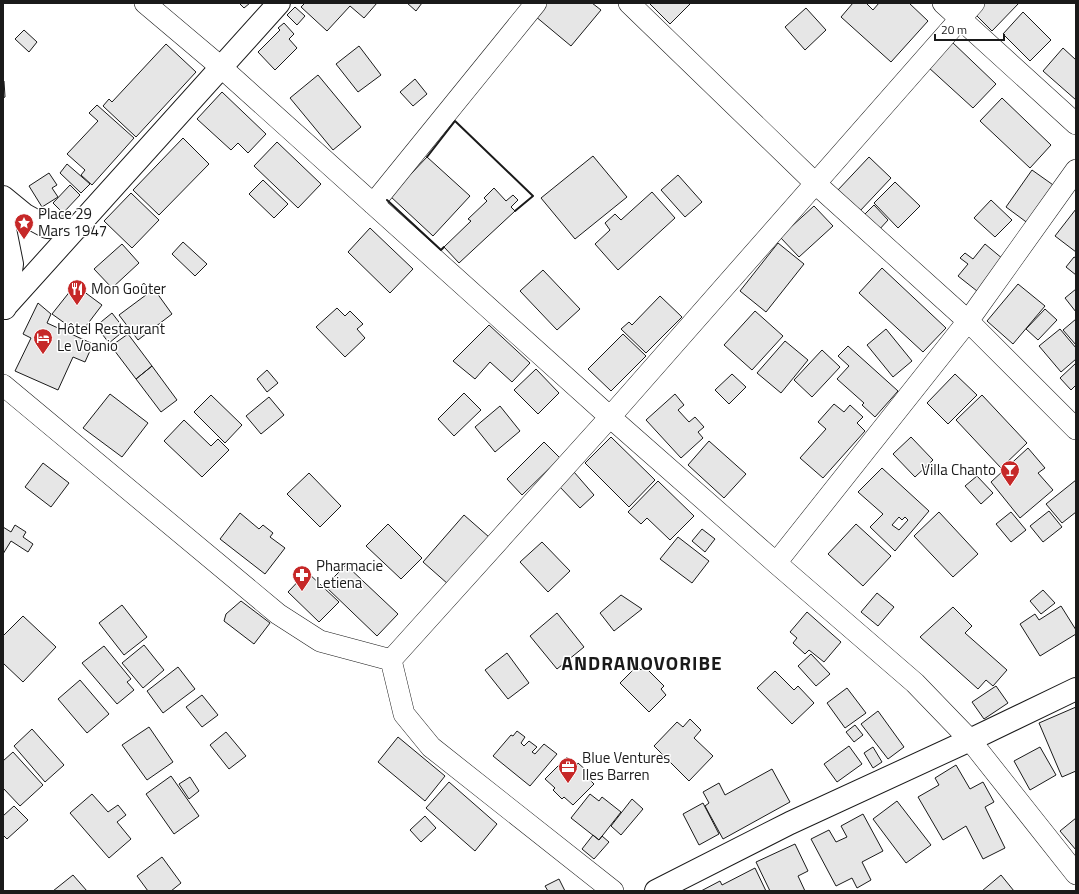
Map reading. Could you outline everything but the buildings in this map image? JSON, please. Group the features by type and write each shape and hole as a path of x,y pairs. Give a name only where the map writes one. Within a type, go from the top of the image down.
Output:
{"main road":[{"path":"5,309 279,3"},
{"path":"3,197 25,215 46,227 77,228"},
{"path":"3,219 12,264 5,309"},
{"path":"656,891 790,823 970,740 1076,689"}],"street":[{"path":"145,3 222,68 610,417 915,683 970,740 1076,874"},
{"path":"373,204 536,3"},
{"path":"629,3 816,184 968,321 1076,429"},
{"path":"943,3 967,11 1076,124"},
{"path":"391,660 610,417 967,11"},
{"path":"776,563 968,321 1076,170"},
{"path":"3,385 278,614 320,641 391,660"},
{"path":"391,660 404,714 431,747 613,891"}],"wall":[{"path":"427,157 455,121 533,196 515,211"},
{"path":"387,200 441,250 444,247"}],"place":[{"name":"Place 29 Mars 1947","path":"24,240"},
{"name":"Mon Goûter","path":"77,306"},
{"name":"Hôtel Restaurant Le Voanio","path":"43,355"},
{"name":"Villa Chanto","path":"1010,487"},
{"name":"Pharmacie Letiena","path":"302,592"},
{"name":"Blue Ventures Iles Barren","path":"568,784"}],"district":[{"name":"ANDRANOVORIBE","path":"642,663"}]}
